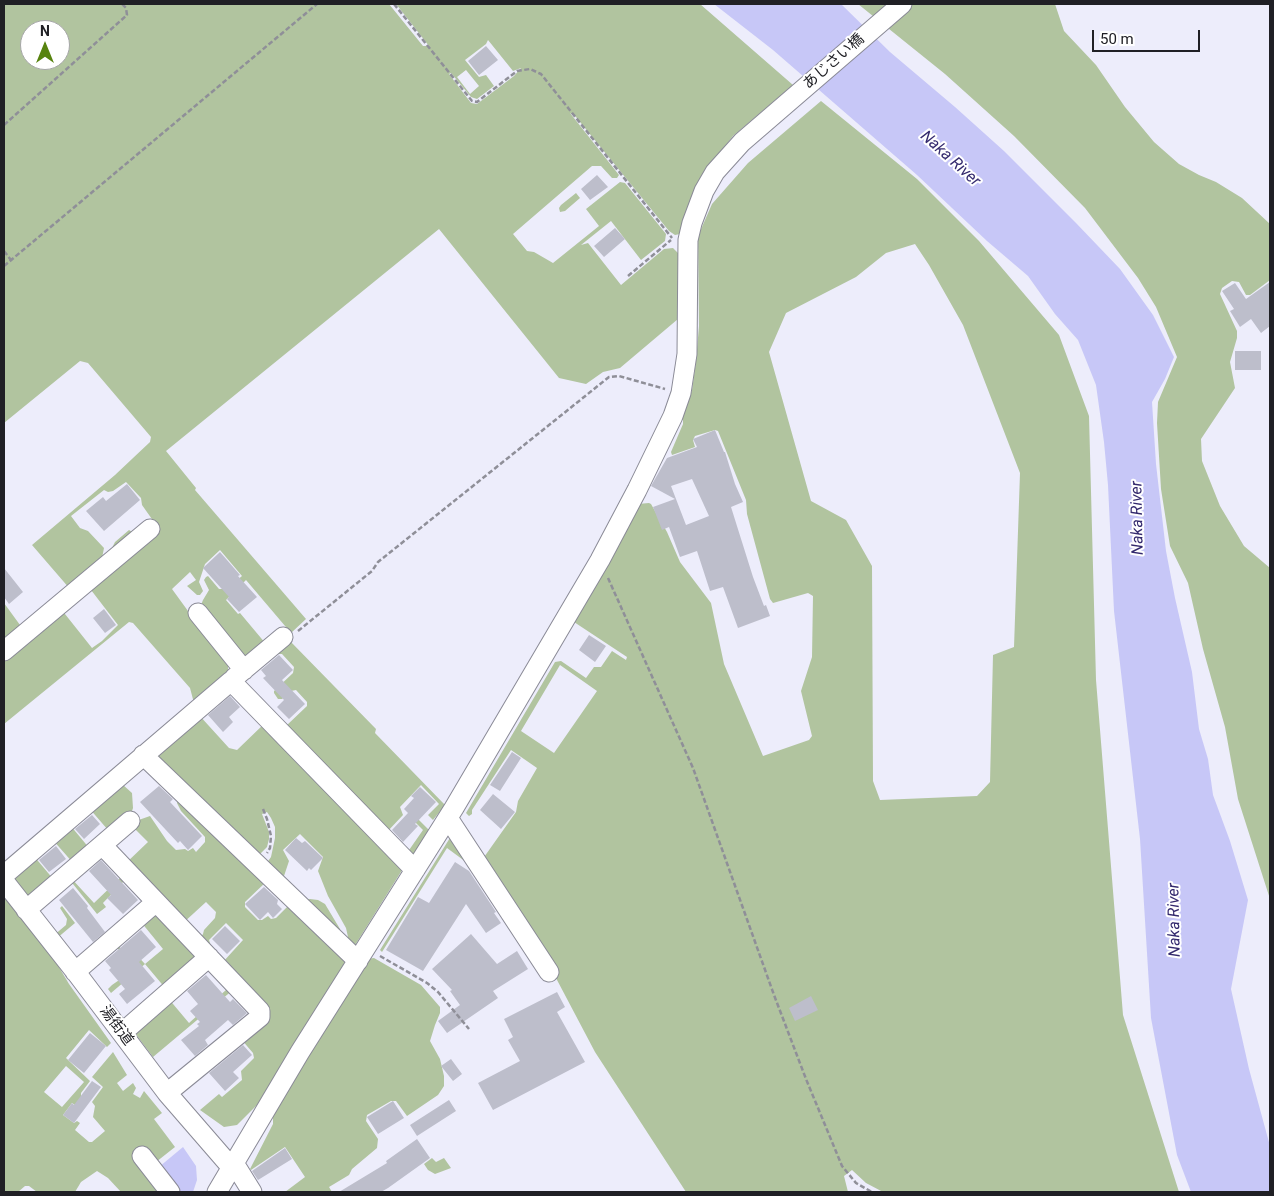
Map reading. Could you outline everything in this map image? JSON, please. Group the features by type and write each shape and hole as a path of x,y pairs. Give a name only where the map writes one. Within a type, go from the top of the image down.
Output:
{"street":[{"name":"あじさい橋","path":"218,1192 300,1052 448,818 600,560 673,416 681,393 687,354 680,244 692,223 704,191 729,156 766,120 902,4"},
{"path":"4,651 150,529"},
{"path":"198,613 238,675 415,870"},
{"path":"4,875 283,637"},
{"path":"143,755 256,864 362,954"},
{"path":"448,818 549,972"},
{"path":"26,910 130,820"},
{"path":"102,846 260,1011 260,1017 167,1093"},
{"name":"湯街道","path":"4,881 167,1093 233,1166 252,1192"},
{"path":"75,972 156,902"},
{"path":"122,1034 208,957"},
{"path":"142,1156 170,1192"}],"path":[{"path":"4,125 127,15 126,8 122,4"},
{"path":"4,266 317,4"},
{"path":"394,4 472,101 476,102 517,71 530,68 541,74 680,244 628,276"},
{"path":"4,251 11,260"},
{"path":"283,637 293,634 372,571 378,562 610,377 619,376 637,380 681,393"},
{"path":"600,560 693,768 774,995 842,1166 856,1184 872,1192"},
{"path":"256,864 265,857 270,848 270,829 263,809"},
{"path":"362,954 427,983 438,992 469,1029"}],"green space":[{"path":"4,4 389,4 423,46 429,46 396,4 700,4 793,85 733,136 711,164 680,234 675,235 669,231 576,117 570,113 619,175 617,178 612,178 601,166 592,166 513,234 527,251 534,252 553,263 599,226 586,209 620,182 625,183 666,234 665,241 641,260 611,221 581,245 588,243 621,285 664,249 673,248 678,253 678,319 620,368 603,372 586,384 559,378 439,229 166,451 196,488 195,490 306,619 291,633 246,580 226,600 238,614 240,613 266,644 246,664 201,605 209,590 204,580 206,577 208,576 219,589 224,589 228,588 242,576 220,550 205,564 199,582 203,591 200,595 197,595 187,586 196,580 190,572 172,589 228,666 228,676 4,867 4,859 6,862 194,703 190,688 133,623 129,622 4,724 4,656 61,609 92,648 102,641 118,625 91,590 115,542 129,530 142,538 154,522 142,505 141,498 126,482 113,491 108,492 104,490 71,516 80,528 88,531 104,548 101,563 70,589 32,545 115,475 150,442 151,437 88,363 80,361 4,423","holes":["488,40 513,71 521,68 514,76 477,104 471,103 449,74 451,73 471,97 477,99 494,86 486,75 479,77 465,60 486,44","466,70 479,86 470,94 457,77"]},
{"path":"858,4 1055,4 1064,31 1096,65 1125,107 1154,142 1179,164 1216,182 1242,198 1270,224 1270,280 1250,295 1246,295 1239,282 1232,281 1222,288 1220,294 1237,331 1237,338 1230,362 1235,388 1201,439 1202,461 1220,506 1244,546 1270,568 1270,899 1238,799 1225,727 1203,649 1188,583 1170,546 1161,489 1157,423 1158,402 1177,357 1156,307 1138,278 1085,208 1014,136 945,74"},
{"path":"821,101 917,179 979,241 1059,335 1089,416 1096,680 1123,1015 1179,1192 883,1192 866,1183 852,1170 844,1176 848,1192 686,1192 595,1052 547,961 482,860 516,812 518,801 537,768 511,750 472,810 472,814 469,816 466,813 555,662 561,661 586,678 594,667 601,667 612,651 626,660 627,657 574,622 638,504 651,504 667,532 680,562 711,603 724,664 763,756 809,740 812,736 801,691 812,657 813,596 808,593 773,603 770,599 747,514 746,500 718,431 715,430 695,436 693,440 695,447 672,455 671,452 683,424 683,417 692,390 696,361 699,326 698,236 712,204 748,163","holes":["915,244 963,325 1020,473 1014,647 993,655 990,782 977,796 880,800 873,781 872,566 846,520 811,501 769,352 786,313 856,277 886,253","560,665 597,691 554,753 521,731"]},
{"path":"576,193 580,198 565,211 560,212 559,208 561,205"},
{"path":"4,603 20,625 17,633 4,644"},
{"path":"290,641 376,729 375,733 445,805 433,820 428,815 439,804 421,785 400,807 403,815 386,833 286,726 307,706 307,702 296,690 291,691 282,699 278,699 274,693 293,673 294,667 282,654 275,654 245,682 242,681"},
{"path":"199,715 229,748 237,750 266,722 404,867 352,950 348,947 346,928 328,896 318,871 323,857 300,834 283,850 289,861 283,879 264,867 271,857 275,827 267,812 262,814 269,832 269,839 267,847 254,857 267,881 245,902 245,907 258,920 262,920 268,916 271,919 276,918 289,905 349,959 265,1097 237,1125 224,1127 200,1110 219,1094 222,1097 242,1080 241,1071 254,1058 253,1053 241,1039 262,1018 223,962 243,940 226,923 209,940 211,946 208,950 198,941 204,930 215,918 216,912 206,902 182,924 125,864 148,842 133,827 111,850 133,822 150,816 167,841 176,850 185,849 188,851 193,848 196,852 205,842 205,837 181,811 177,803 179,788 149,758"},
{"path":"122,784 132,793 133,808 131,814 108,830 89,808"},
{"path":"418,819 429,830 412,858 407,853 423,830 415,822"},
{"path":"70,825 90,849 74,864 52,839"},
{"path":"453,833 490,890 488,892 466,862 447,848 382,952 380,950"},
{"path":"101,854 105,854 147,900 145,901 124,881 103,903 106,907 97,914 69,879 71,878 94,903 120,878 120,875 103,858 92,862"},
{"path":"33,855 54,880 29,902 10,878"},
{"path":"4,893 50,952 69,984 111,1043 107,1047 89,1030 66,1058 90,1081 81,1093 81,1109 72,1103 63,1115 74,1123 77,1121 80,1123 75,1130 89,1142 92,1142 105,1131 93,1117 95,1106 92,1102 103,1087 92,1077 113,1052 127,1075 117,1083 123,1091 133,1083 136,1088 133,1094 140,1098 144,1091 162,1113 154,1119 175,1147 151,1166 163,1192 121,1192 108,1178 97,1171 81,1182 75,1192 37,1192 29,1186 25,1186 18,1192 4,1192","holes":["66,1066 84,1082 62,1107 44,1092"]},
{"path":"318,900 325,904 340,929 343,941 300,901"},
{"path":"62,906 75,923 56,939 53,936 66,925 67,919 60,908"},
{"path":"153,911 201,956 166,989 145,964 163,949 141,922"},
{"path":"116,943 125,953 132,950 145,964 111,993 108,989 112,985 135,969 114,944"},
{"path":"374,958 421,985 440,1007 440,1013 430,1041 440,1059 444,1086 438,1095 407,1116 396,1101 391,1101 367,1115 366,1121 378,1139 377,1148 352,1169 349,1175 329,1187 332,1192 285,1192 305,1177 285,1147 250,1169 273,1124 273,1115 366,959"},
{"path":"219,977 234,989 153,1057 134,1032 168,998 189,1023 226,990 217,980"},
{"path":"432,1158 436,1162 444,1158 451,1168 435,1174 428,1170 424,1164"}],"water":[{"name":"Naka River","path":"714,4 841,4 890,52 1004,151 1120,269 1153,315 1174,357 1165,379 1152,402 1156,464 1166,551 1192,672 1199,729 1208,759 1213,795 1230,841 1248,900 1231,989 1249,1069 1270,1146 1270,1192 1191,1192 1177,1155 1151,1018 1140,839 1114,611 1104,442 1096,385 1078,340 1055,314 1028,276 987,241 917,175 773,50"},
{"path":"183,1147 196,1166 197,1180 193,1192 180,1192 159,1167"}],"building":[{"path":"486,46 498,60 479,75 468,61"},
{"path":"597,175 608,187 590,200 581,189"},
{"path":"615,228 625,239 604,257 594,246"},
{"path":"1270,282 1270,326 1261,333 1251,319 1240,327 1230,311 1234,309 1222,291 1235,283 1246,299"},
{"path":"1235,351 1261,351 1261,370 1235,370"},
{"path":"715,430 743,502 731,507 753,577 764,606 766,605 770,616 738,628 723,587 710,591 697,551 680,557 669,527 662,530 653,507 675,499 651,486 667,458 697,447 693,439","holes":["692,479 709,516 686,525 671,486"]},
{"path":"127,484 140,500 104,531 86,511 103,497 106,501"},
{"path":"220,552 257,597 239,612 227,599 229,597 203,568"},
{"path":"4,568 23,592 9,604 4,597"},
{"path":"104,609 116,625 105,633 93,618"},
{"path":"589,635 606,646 595,662 579,650"},
{"path":"279,655 293,670 282,680 305,704 289,719 277,707 284,700 263,678 266,676 261,670"},
{"path":"230,696 240,707 229,717 233,722 223,732 208,715"},
{"path":"512,752 521,758 500,791 490,785"},
{"path":"159,786 173,799 170,802 202,836 188,850 180,841 178,843 140,802"},
{"path":"420,787 436,802 415,824 418,826 403,842 392,830 408,813 404,809 414,798 411,796"},
{"path":"493,794 515,812 501,829 480,810"},
{"path":"92,815 100,824 84,839 75,829"},
{"path":"296,838 302,843 305,841 323,858 311,870 309,868 307,871 285,850"},
{"path":"56,846 66,859 49,872 39,860"},
{"path":"101,860 138,900 123,914 107,898 111,895 89,871"},
{"path":"455,862 469,871 496,912 494,913 501,923 486,933 466,904 423,971 386,950 418,897 429,903"},
{"path":"264,887 278,900 277,904 282,909 273,918 268,912 260,920 245,904"},
{"path":"73,888 88,906 87,908 105,932 93,942 59,900"},
{"path":"225,926 240,941 227,954 212,939"},
{"path":"141,930 156,947 139,962 155,981 127,1004 119,994 125,989 109,970 111,968 105,961"},
{"path":"471,934 497,964 517,951 528,969 493,991 498,998 447,1033 438,1021 460,1005 450,991 452,990 432,969"},
{"path":"206,975 230,1002 233,999 247,1013 233,1025 228,1020 205,1040 208,1045 195,1056 181,1040 199,1026 197,1024 200,1022 190,1011 198,1004 187,991"},
{"path":"557,992 565,1007 557,1012 585,1062 493,1110 478,1083 520,1061 508,1040 513,1037 504,1019"},
{"path":"811,996 818,1010 795,1021 789,1008"},
{"path":"90,1033 106,1046 84,1073 68,1060"},
{"path":"243,1045 252,1055 233,1072 239,1078 225,1091 209,1073"},
{"path":"451,1059 462,1074 453,1081 441,1066"},
{"path":"92,1081 101,1087 74,1123 63,1115 72,1103 74,1105"},
{"path":"449,1100 456,1111 417,1136 410,1125"},
{"path":"393,1101 404,1118 378,1134 367,1117"},
{"path":"417,1139 430,1158 388,1188 381,1192 339,1192 387,1163 386,1161"},
{"path":"285,1148 292,1159 258,1180 252,1171"}]}
